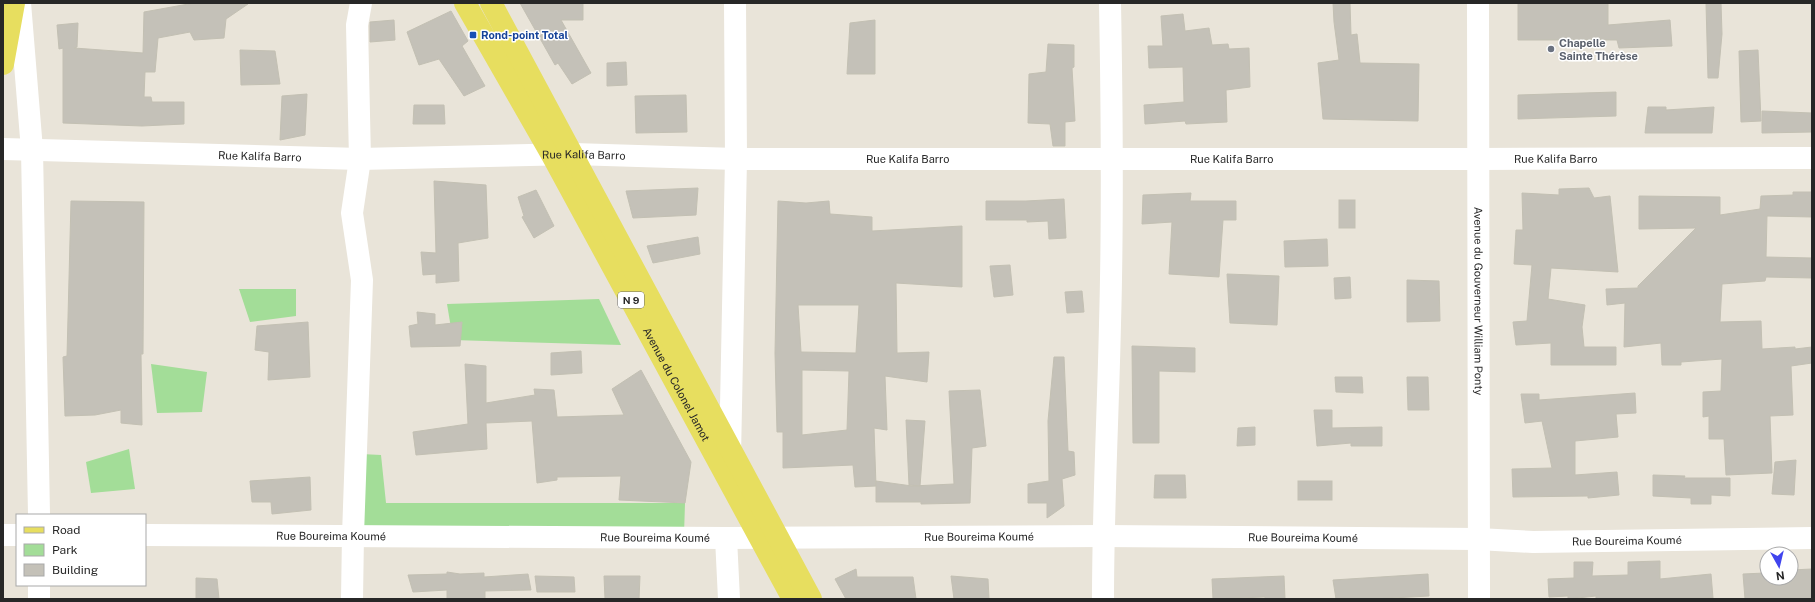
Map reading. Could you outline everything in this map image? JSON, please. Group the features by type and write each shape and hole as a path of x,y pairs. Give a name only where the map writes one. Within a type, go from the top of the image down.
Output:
{"main road":[{"path":"3,64 14,3"},
{"name":"Avenue du Colonel Jamot","path":"465,3 552,155 730,483 811,599"},
{"name":"Avenue du Colonel Jamot","path":"491,3 730,448 793,599"}],"street":[{"path":"20,3 32,150 39,514"},
{"path":"352,599 362,280 352,213 360,159 358,25 361,3"},
{"path":"730,483 736,159 735,3"},
{"path":"1103,599 1103,536 1110,323 1112,158 1110,3"},
{"name":"Avenue du Gouverneur William Ponty","path":"1478,3 1479,599"},
{"name":"Rue Kalifa Barro","path":"3,149 360,159 573,154 736,159 1812,158"},
{"path":"3,535 16,535"},
{"name":"Rue Boureima Koumé","path":"146,535 726,538 1103,536 1478,539 1533,542 1812,538"},
{"path":"726,538 729,599"},
{"path":"39,586 39,599"}],"green space":[{"path":"239,289 296,289 296,316 250,322"},
{"path":"599,299 621,345 453,340 447,304"},
{"path":"151,364 207,372 202,412 157,413"},
{"path":"129,449 135,489 91,493 86,462"},
{"path":"361,454 381,455 386,503 685,503 684,535 356,530"}],"building":[{"path":"194,3 248,4 226,19 224,38 194,40 190,32 158,38 155,72 145,72 144,97 151,97 152,102 184,102 184,124 142,126 63,123 63,48 59,49 57,25 78,23 77,47 74,48 143,53 144,12"},
{"path":"520,3 583,3 583,20 561,20 591,73 572,84 558,63 555,65"},
{"path":"1333,3 1350,3 1351,35 1357,34 1360,63 1419,64 1418,121 1323,119 1318,63 1339,60"},
{"path":"1518,3 1608,3 1608,25 1670,20 1672,46 1619,48 1617,40 1518,40"},
{"path":"1706,3 1721,3 1722,34 1718,78 1708,78"},
{"path":"451,11 468,41 462,46 485,86 464,96 439,59 419,65 407,32"},
{"path":"1183,14 1185,31 1209,28 1212,45 1228,44 1229,49 1249,48 1250,87 1226,90 1227,122 1186,124 1185,121 1145,124 1144,105 1184,102 1183,67 1149,68 1148,46 1163,46 1161,16"},
{"path":"394,20 395,40 370,42 370,22"},
{"path":"875,20 875,74 847,74 850,23"},
{"path":"1048,44 1074,45 1074,67 1072,68 1075,121 1065,122 1065,146 1053,146 1050,124 1028,123 1029,74 1046,72"},
{"path":"240,50 275,51 280,84 241,85"},
{"path":"1758,50 1761,121 1741,122 1739,51"},
{"path":"626,62 627,85 607,86 607,63"},
{"path":"1616,92 1616,116 1518,119 1518,95"},
{"path":"307,94 305,135 280,140 282,96"},
{"path":"686,95 687,132 636,133 635,96"},
{"path":"414,105 444,105 445,124 413,124"},
{"path":"1648,107 1666,107 1666,110 1714,107 1712,133 1645,133"},
{"path":"1762,111 1812,113 1812,132 1762,133"},
{"path":"434,181 486,185 488,238 458,243 459,281 436,283 436,274 423,275 421,252 436,253"},
{"path":"698,188 696,215 633,218 626,191"},
{"path":"1589,188 1594,198 1610,196 1618,272 1551,268 1548,299 1585,305 1582,327 1584,347 1616,347 1616,365 1551,365 1551,343 1516,345 1513,322 1527,321 1532,265 1514,264 1516,230 1523,230 1522,193 1559,195 1559,189"},
{"path":"536,190 554,226 534,238 522,217 524,216 518,197"},
{"path":"1793,192 1812,192 1812,217 1767,216 1766,257 1812,258 1812,278 1766,277 1765,281 1722,284 1720,322 1761,321 1762,349 1795,347 1795,349 1812,347 1812,363 1791,366 1793,415 1770,416 1772,473 1726,475 1724,439 1709,439 1709,416 1703,417 1703,392 1721,391 1722,359 1681,362 1681,365 1662,365 1661,343 1624,347 1625,303 1607,305 1606,289 1638,288 1638,286 1696,228 1639,229 1639,196 1720,197 1720,215 1760,209 1761,196 1793,195"},
{"path":"1191,193 1190,201 1236,201 1236,220 1223,220 1219,277 1169,274 1172,222 1142,224 1143,195"},
{"path":"1064,199 1066,238 1049,239 1048,221 1027,222 1027,220 986,220 986,201"},
{"path":"1339,200 1355,200 1355,228 1339,228"},
{"path":"71,201 144,202 143,354 141,354 142,425 121,423 121,410 95,415 65,416 63,357 67,356"},
{"path":"778,201 806,203 829,201 830,214 872,217 872,231 962,226 962,287 896,283 897,353 929,352 927,382 885,376 887,430 874,428 876,486 855,487 853,465 783,468 783,432 777,432 775,353","holes":["798,305 859,305 856,353 801,352","802,370 849,371 847,430 802,435"]},
{"path":"698,237 700,254 653,263 647,246"},
{"path":"1327,239 1328,266 1285,267 1284,241"},
{"path":"1010,265 1013,295 994,297 990,266"},
{"path":"1227,274 1279,276 1277,325 1230,323"},
{"path":"1350,277 1351,298 1335,299 1334,278"},
{"path":"1407,280 1439,281 1440,321 1407,322"},
{"path":"1082,291 1084,312 1067,313 1065,292"},
{"path":"417,312 435,314 435,325 462,322 460,346 411,347 409,326 418,324"},
{"path":"308,322 310,377 268,380 269,352 255,350 257,326"},
{"path":"1132,346 1195,348 1195,372 1159,371 1159,443 1133,443"},
{"path":"581,351 582,373 551,375 551,353"},
{"path":"1054,357 1064,357 1068,451 1074,452 1075,475 1062,479 1064,506 1047,518 1047,503 1028,503 1028,484 1049,481 1048,421"},
{"path":"465,364 486,366 486,403 535,395 534,389 554,390 557,417 624,415 612,389 641,370 691,462 685,503 619,500 621,476 557,477 557,480 537,483 532,421 486,423 487,449 416,455 413,432 468,424"},
{"path":"1335,377 1362,377 1363,393 1336,392"},
{"path":"1407,377 1428,377 1429,410 1408,410"},
{"path":"980,390 986,446 972,448 970,503 921,504 921,502 876,502 876,481 912,486 954,484 949,391"},
{"path":"1635,393 1636,413 1616,414 1618,437 1575,441 1575,475 1617,472 1619,495 1588,498 1588,496 1513,497 1512,469 1552,468 1542,421 1525,423 1521,394 1539,394 1539,400"},
{"path":"1314,410 1332,410 1332,428 1382,427 1382,446 1351,446 1351,443 1317,446"},
{"path":"906,420 925,421 920,486 909,485"},
{"path":"1255,427 1255,445 1237,446 1238,428"},
{"path":"1796,460 1794,495 1772,494 1775,462"},
{"path":"1155,475 1185,475 1186,498 1154,498"},
{"path":"1653,475 1685,476 1684,478 1730,478 1730,496 1711,495 1711,504 1691,504 1691,498 1653,496"},
{"path":"310,477 311,510 272,514 271,502 252,502 250,481"},
{"path":"1298,481 1332,481 1332,500 1298,500"},
{"path":"1660,561 1660,579 1711,574 1713,598 1596,599 1596,596 1568,599 1568,596 1549,597 1548,579 1574,578 1574,562 1593,562 1592,576 1628,575 1628,562"},
{"path":"856,569 857,577 913,577 916,599 846,599 835,579"},
{"path":"1812,569 1812,599 1745,599 1743,574 1759,573 1759,586 1799,586 1799,570"},
{"path":"447,572 460,574 484,573 484,577 528,574 531,590 485,591 485,599 447,599 447,590 413,592 408,575 447,574"},
{"path":"1428,574 1429,596 1374,599 1336,599 1333,580"},
{"path":"535,576 574,577 575,592 537,592"},
{"path":"604,576 640,576 639,599 605,599"},
{"path":"951,576 988,579 989,599 954,599"},
{"path":"1284,576 1285,599 1265,599 1265,597 1213,599 1212,579"},
{"path":"196,578 217,579 219,599 196,599"}],"place":[{"name":"Rond-point Total","path":"473,35"},
{"name":"Chapelle Sainte Thérèse","path":"1551,49"}]}
